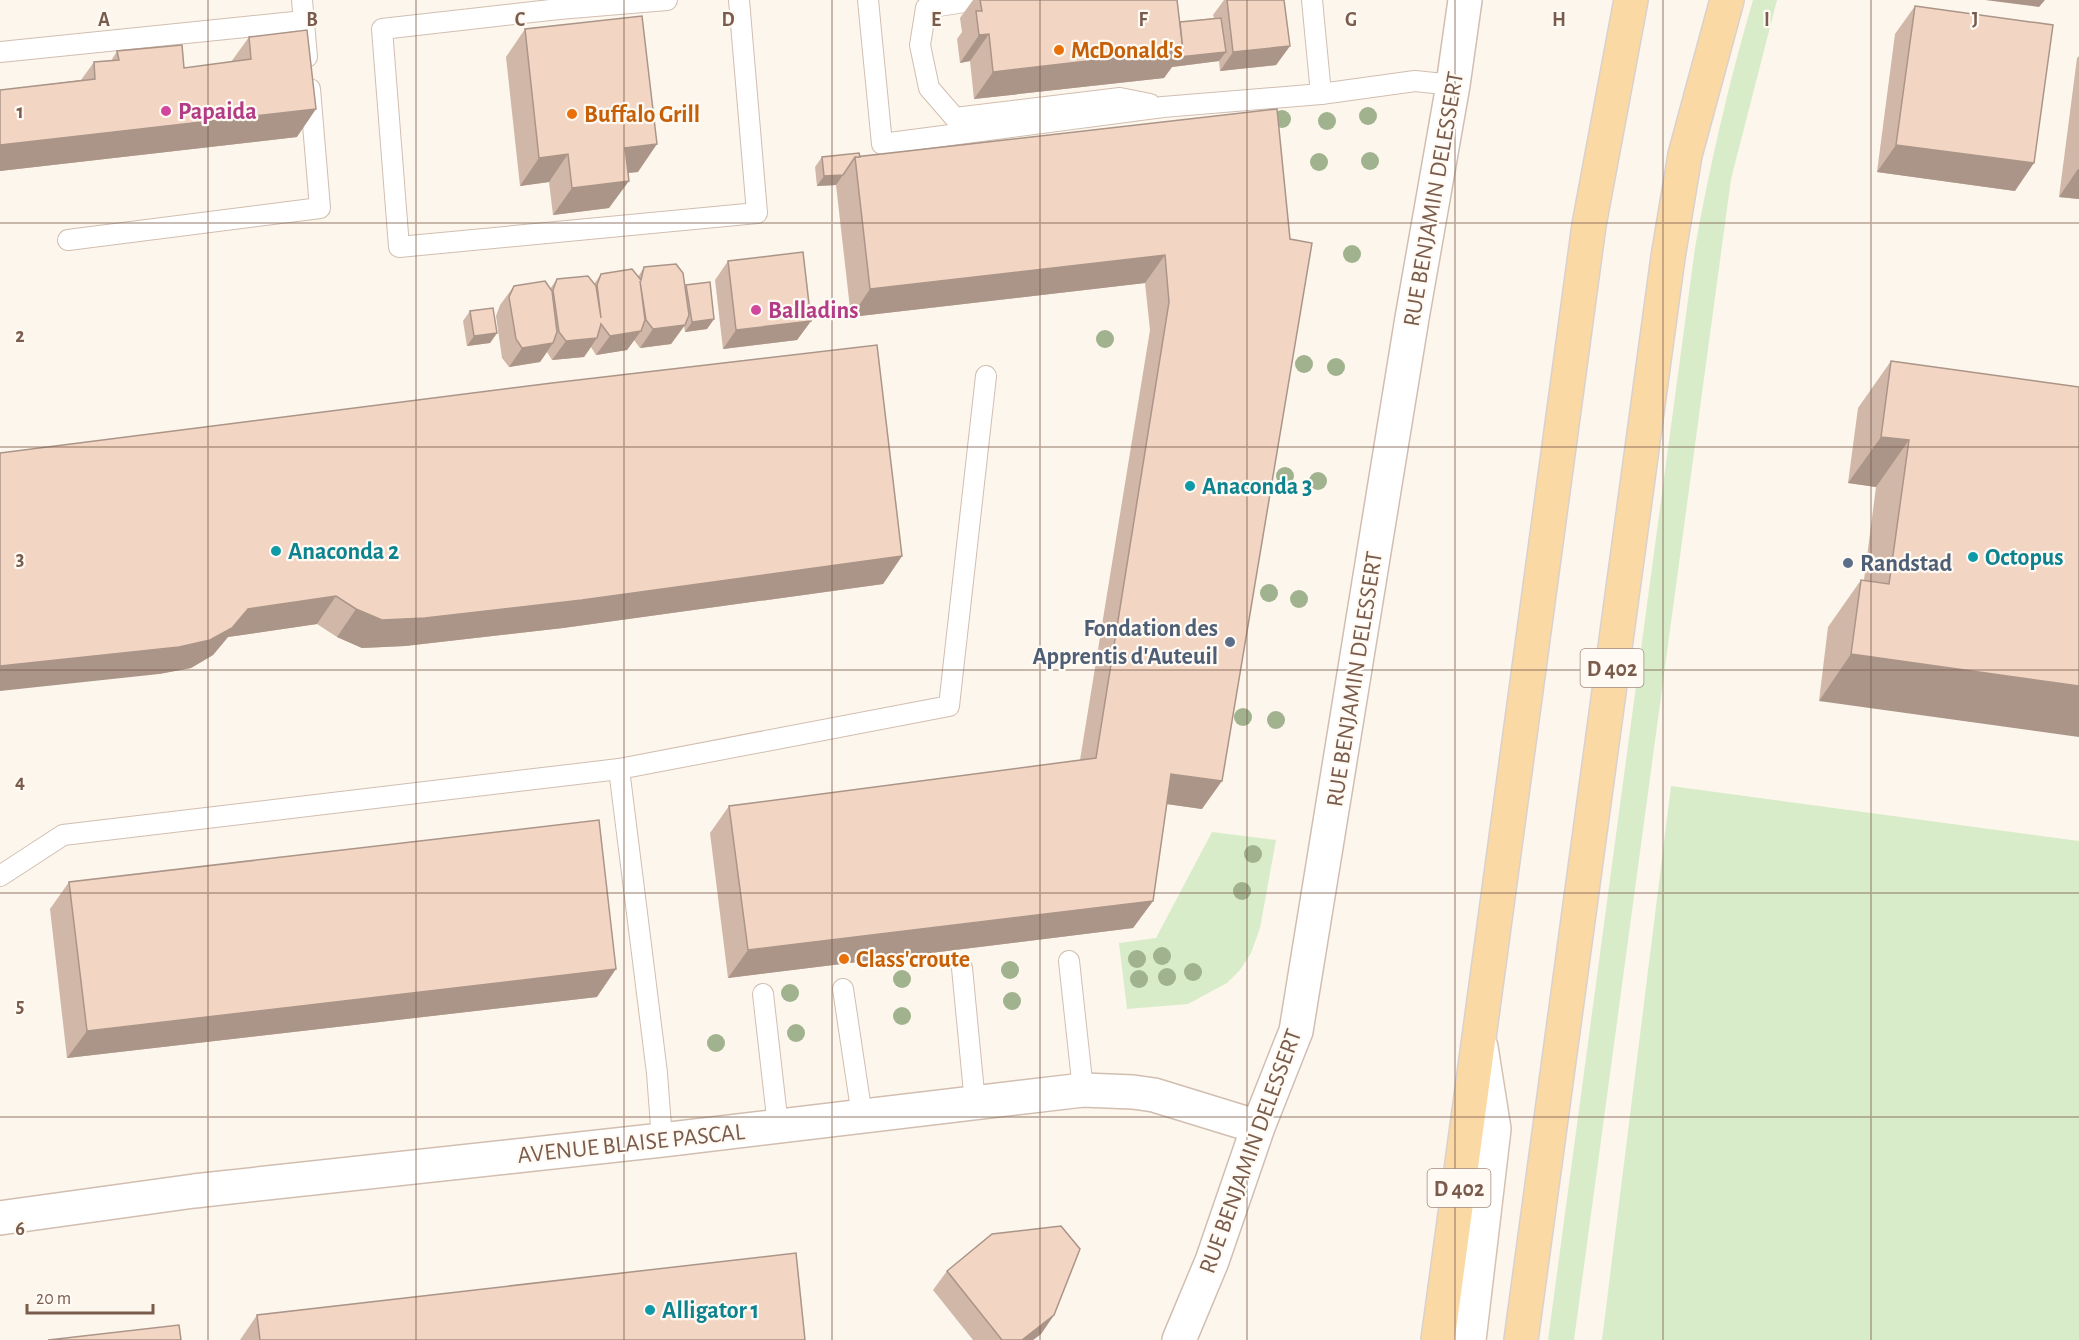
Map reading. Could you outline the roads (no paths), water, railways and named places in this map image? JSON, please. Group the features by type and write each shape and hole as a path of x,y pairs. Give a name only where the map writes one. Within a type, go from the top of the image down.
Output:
{"main road":[{"name":"D 402","path":"1438,1340 1589,225 1631,0"},
{"name":"D 402","path":"1521,1340 1668,257 1684,155 1727,0"}],"street":[{"name":"RUE BENJAMIN DELESSERT","path":"1179,1340 1212,1261 1258,1127 1296,1031 1466,0"},
{"path":"1468,1340 1494,1130 1480,1037"},
{"name":"AVENUE BLAISE PASCAL","path":"0,1218 194,1191 662,1140 1083,1090 1154,1095 1258,1127"}],"lane":[{"path":"68,240 320,208 302,0"},
{"path":"667,0 559,5 382,29 399,248 757,213 740,0"},
{"path":"868,0 882,144 1164,107 1321,94 1415,81 1453,84"},
{"path":"977,0 926,8 920,45 929,88 955,117 1120,98 1164,107"},
{"path":"1312,0 1321,94"},
{"path":"0,52 304,21"},
{"path":"0,876 63,835 620,769 949,706 986,376"},
{"path":"620,769 657,1072 662,1140"},
{"path":"1069,961 1083,1090"},
{"path":"962,968 975,1103"},
{"path":"843,989 862,1116"},
{"path":"763,994 778,1126"},
{"path":"0,1210 0,1218"}],"place":[{"name":"McDonald's","path":"1059,50"},
{"name":"Papaida","path":"166,111"},
{"name":"Buffalo Grill","path":"572,114"},
{"name":"Balladins","path":"756,310"},
{"name":"Anaconda 3","path":"1190,486"},
{"name":"Anaconda 2","path":"276,551"},
{"name":"Octopus","path":"1973,557"},
{"name":"Randstad","path":"1848,563"},
{"name":"Fondation des Apprentis d'Auteuil","path":"1230,642"},
{"name":"Class'croute","path":"844,959"},
{"name":"Alligator 1","path":"650,1310"}]}
